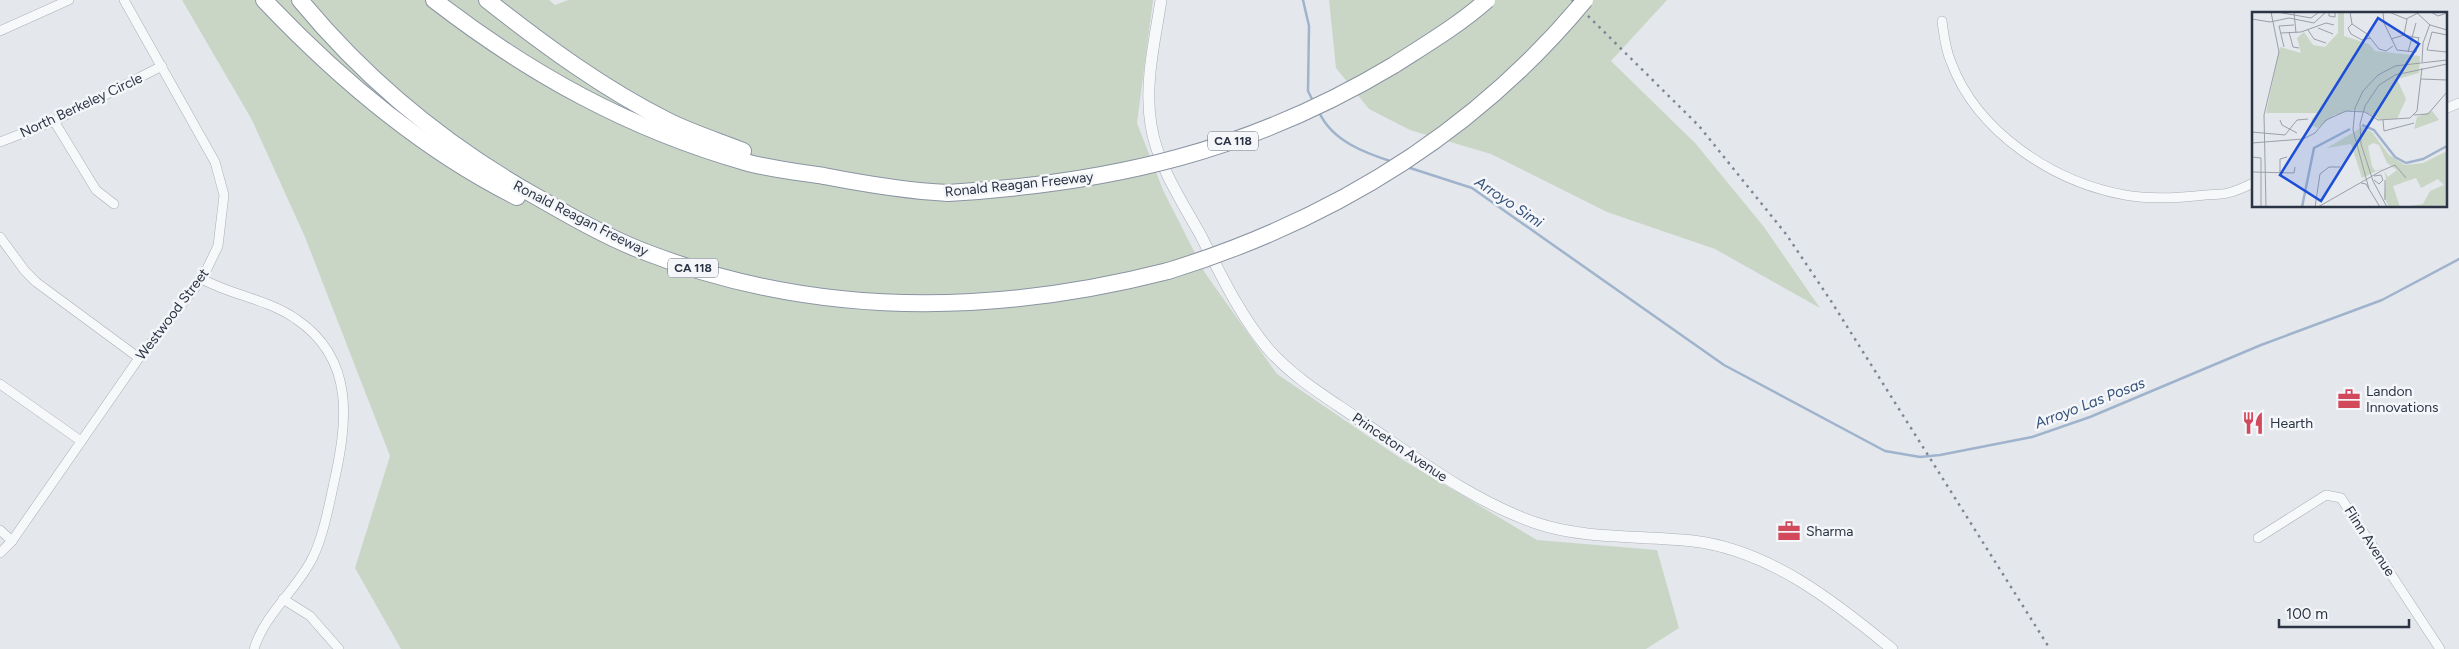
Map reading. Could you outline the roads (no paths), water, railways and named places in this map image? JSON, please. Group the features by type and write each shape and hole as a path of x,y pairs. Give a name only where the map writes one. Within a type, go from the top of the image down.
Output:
{"highway":[{"path":"264,0 304,42 341,76 436,149 496,187 562,220 590,233 638,249"},
{"name":"Ronald Reagan Freeway","path":"300,0 323,28 373,78 417,116 474,160 563,212 638,249 715,275 763,287 874,302 910,304 1004,301 1112,286 1229,252 1282,230 1362,190 1410,159 1482,105 1513,78 1560,30 1585,0"},
{"name":"Ronald Reagan Freeway","path":"434,0 520,62 590,102 662,136 747,163 907,191 948,192 1038,185 1124,172 1177,160 1232,142 1325,102 1370,79 1418,50 1487,0"},
{"path":"487,0 555,51 638,105 677,125 760,157 783,169"}],"street":[{"path":"0,31 68,0"},
{"name":"Westwood Street","path":"0,553 12,541 139,358 202,279 218,246 224,213 221,180 202,137 124,0"},
{"name":"Princeton Avenue","path":"1161,0 1148,88 1151,127 1157,148 1169,176 1219,271 1257,335 1288,369 1445,478 1515,514 1554,529 1691,541 1732,549 1786,572 1832,602 1892,649"},
{"path":"1942,20 1945,44 1951,62 1978,109 2018,147 2059,173 2096,187 2125,195 2144,197 2182,198 2228,193 2252,183"},
{"name":"North Berkeley Circle","path":"0,142 54,121 162,66"},
{"path":"2446,109 2459,104"},
{"path":"54,121 96,190 114,204"},
{"path":"1,240 36,282 139,358"},
{"path":"202,279 218,288 267,303 307,326 335,364 341,382 345,418 342,445 329,504 314,555 305,571 268,619 254,649"},
{"path":"0,384 80,442"},
{"name":"Flinn Avenue","path":"2258,538 2326,495 2341,498 2440,649"},
{"path":"0,530 12,541"},
{"path":"283,599 310,616 339,649"}],"waterway":[{"name":"Arroyo Simi","path":"1303,0 1309,26 1308,91 1313,101"},
{"name":"Arroyo Simi","path":"1319,112 1332,131 1341,138 1361,150 1393,162"},
{"name":"Arroyo Las Posas","path":"1407,167 1472,188 1724,365 1885,451 1920,457 1940,455 2032,437 2090,417 2261,345 2382,300 2459,259"}],"railway":[{"path":"1572,0 1699,126 1786,234 1831,301 2050,649"}],"place":[{"name":"Landon Innovations","path":"2349,399"},
{"name":"Hearth","path":"2253,423"},
{"name":"Sharma","path":"1789,531"}]}
